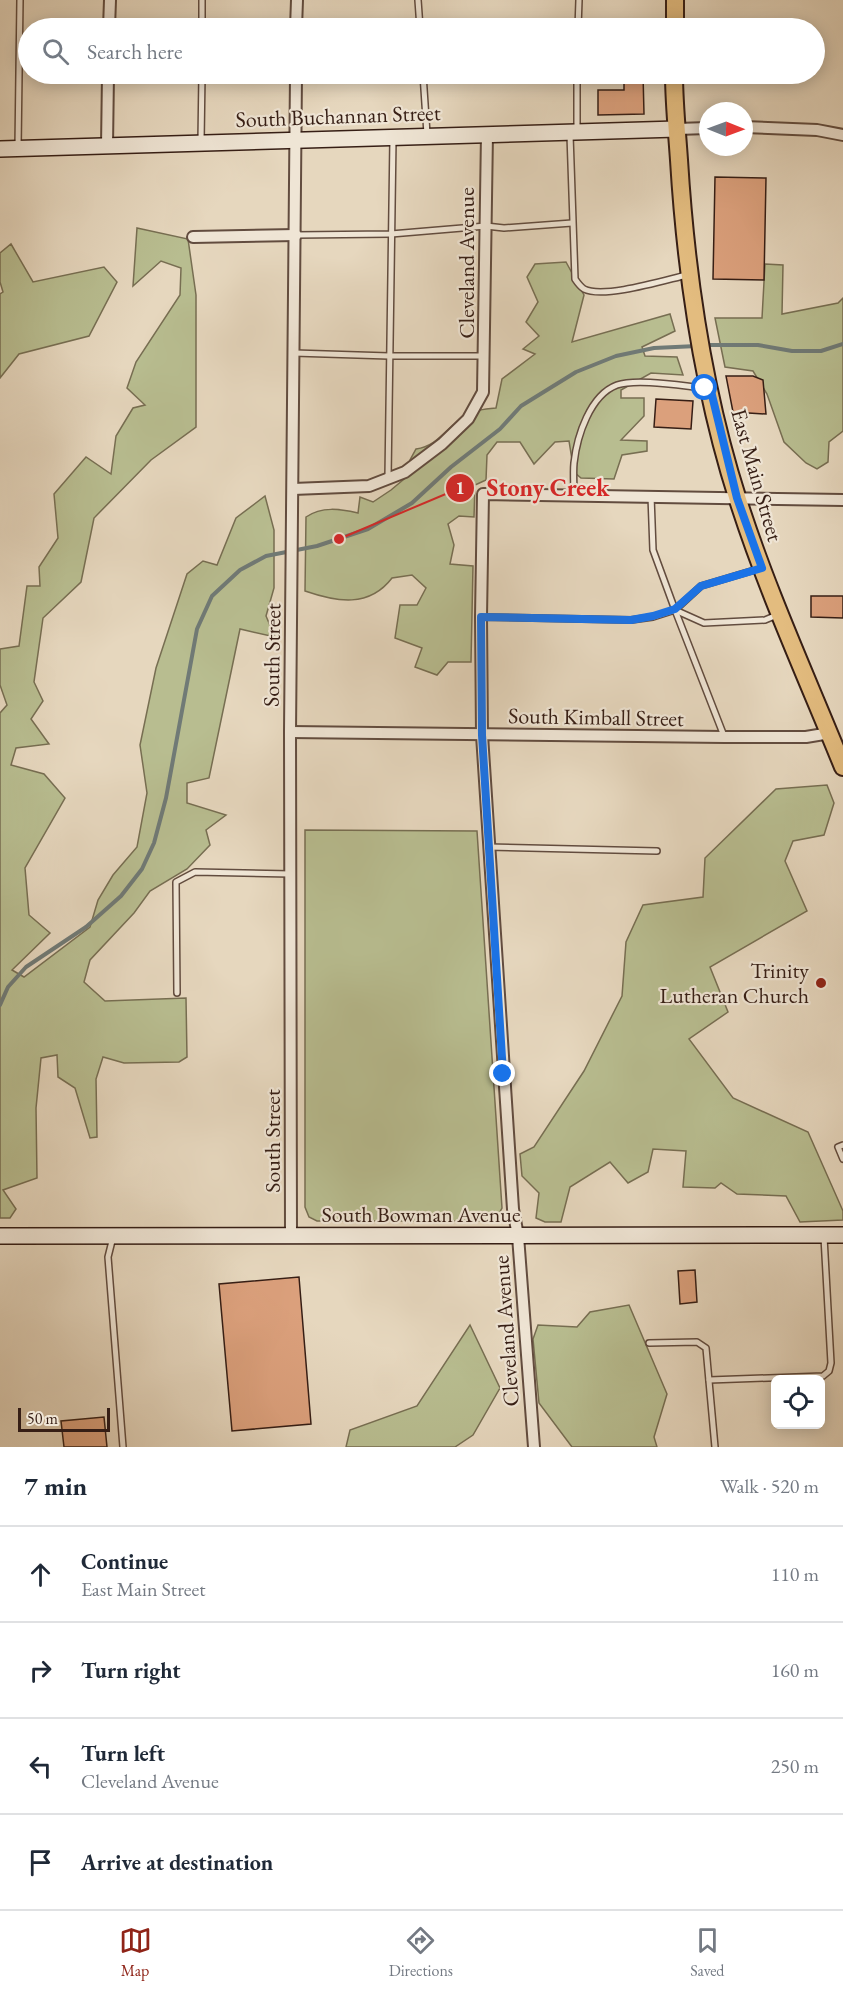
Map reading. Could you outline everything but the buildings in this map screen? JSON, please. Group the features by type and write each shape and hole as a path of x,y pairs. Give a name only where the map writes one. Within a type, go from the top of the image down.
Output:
{"main road":[{"path":"675,0 675,18"},
{"name":"East Main Street","path":"675,84 681,198 689,275 705,369 737,498 779,614 843,767"},
{"name":"South Buchannan Street","path":"0,149 677,129"},
{"name":"South Bowman Avenue","path":"0,1236 843,1235"}],"street":[{"path":"109,18 110,0"},
{"path":"296,18 297,0"},
{"path":"107,146 108,84"},
{"name":"South Street","path":"291,1236 290,732 296,84"},
{"path":"677,129 699,128"},
{"path":"753,128 817,130 843,135"},
{"name":"Cleveland Avenue","path":"388,479 405,472 442,444 468,419 483,392 487,134"},
{"path":"193,237 296,236"},
{"path":"293,489 369,486 388,479"},
{"name":"Cleveland Avenue","path":"534,1447 518,1236 512,1198 482,735 483,494 574,495"},
{"path":"574,495 843,500"},
{"name":"South Kimball Street","path":"290,732 724,737 806,737 830,733"}],"lane":[{"path":"20,0 20,18"},
{"path":"202,0 202,18"},
{"path":"418,0 419,18"},
{"path":"578,18 579,0"},
{"path":"18,148 19,84"},
{"path":"201,143 202,84"},
{"path":"424,84 427,135"},
{"path":"576,84 573,131 574,279 584,289 598,292 621,290 689,275"},
{"path":"388,479 393,136"},
{"path":"296,236 391,234 486,226 504,228 572,223"},
{"path":"294,353 485,356"},
{"path":"574,495 574,463 580,436 593,406 604,391 619,384 650,383 710,387"},
{"path":"651,496 654,550 724,737"},
{"path":"481,617 631,620 675,609 701,586 762,568"},
{"path":"675,609 704,623 765,620 779,614"},
{"path":"488,847 657,851"},
{"path":"177,993 176,882 195,872 292,874"},
{"path":"843,1145 838,1147 843,1158"},
{"path":"709,1380 823,1376 829,1371 831,1363 824,1235"},
{"path":"113,1237 108,1257 123,1447"},
{"path":"649,1343 697,1342 706,1348 715,1447"}],"green space":[{"path":"137,228 188,239 196,295 196,427 151,460 94,518 81,582 43,618 34,682 43,701 31,719 49,744 16,748 11,765 44,774 65,798 25,868 29,915 50,933 12,970 24,977 90,927 98,900 113,875 137,847 147,793 140,745 156,668 187,574 203,561 217,565 236,518 265,496 274,530 274,588 266,616 275,637 240,629 209,778 187,783 187,803 226,815 206,830 210,845 187,869 150,891 134,913 90,960 84,982 105,1001 186,998 187,1057 179,1062 124,1063 103,1057 96,1079 97,1137 90,1138 75,1088 58,1077 57,1055 41,1058 36,1108 37,1178 3,1190 16,1209 10,1218 0,1218 0,713 7,705 0,685 0,649 19,646 27,586 40,586 39,567 58,538 54,494 86,457 111,474 116,436 133,408 145,405 127,388 136,362 180,295 181,268 161,261 133,286"},
{"path":"11,244 33,282 104,267 117,282 89,336 19,354 0,378 0,294 3,292 0,282 0,253"},
{"path":"566,262 584,295 572,342 670,314 675,331 642,347 645,356 677,357 683,375 651,373 621,390 621,398 644,398 644,416 621,440 647,441 647,451 622,455 614,479 581,478 574,472 569,441 555,442 534,464 520,442 497,442 487,455 486,480 475,485 474,517 459,516 448,524 454,545 450,564 473,566 471,662 448,662 437,675 415,667 422,648 395,638 400,605 417,605 426,588 412,575 392,578 383,588 373,594 352,600 329,598 305,591 306,517 325,510 358,513 360,497 373,502 416,469 410,460 416,449 430,444 468,415 479,410 496,408 502,379 535,354 523,349 539,336 526,322 538,302 527,277 535,264"},
{"path":"765,264 783,265 782,314 838,303 843,298 843,431 829,442 828,462 817,469 806,463 784,442 767,394 753,371 725,367 715,318 762,318"},
{"path":"827,785 834,803 824,835 793,841 785,861 807,911 710,967 728,1012 689,1039 733,1098 808,1132 843,1211 843,1220 800,1222 786,1196 737,1194 721,1183 715,1188 683,1187 686,1151 653,1149 648,1172 628,1183 610,1162 570,1187 561,1222 545,1222 536,1218 539,1193 522,1176 520,1154 534,1147 584,1071 622,996 626,942 643,905 703,897 705,858 776,789"},
{"path":"305,830 477,831 502,1208 496,1219 491,1221 317,1221 309,1217 305,1207"},
{"path":"629,1305 667,1394 654,1437 657,1447 572,1447 539,1403 533,1339 538,1325 577,1327 590,1312"},
{"path":"470,1325 500,1388 473,1435 455,1447 346,1447 350,1430 417,1406"}],"waterway":[{"path":"705,345 758,345 792,351 821,351 843,344"},
{"path":"0,1005 8,987 26,967 86,927 121,896 142,869 154,843 166,798 197,629 212,596 240,570 266,556 317,546 368,529 412,503 451,467 500,429 521,406 576,372 616,356 654,348 697,346"}],"place":[{"name":"Stony Creek","path":"339,539"},
{"name":"Trinity Lutheran Church","path":"821,983"}],"route":[{"path":"503,1074 482,735 481,617 631,620 675,609 701,586 762,568 737,498 710,387 705,388"}]}
